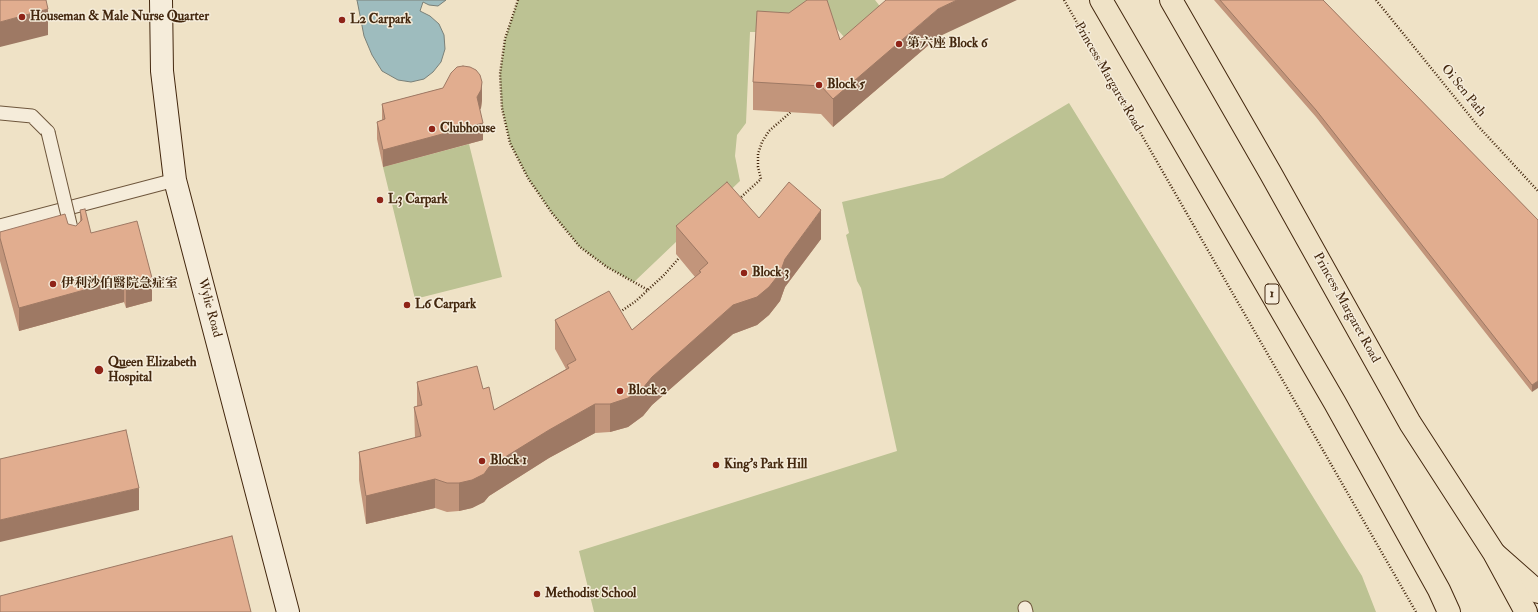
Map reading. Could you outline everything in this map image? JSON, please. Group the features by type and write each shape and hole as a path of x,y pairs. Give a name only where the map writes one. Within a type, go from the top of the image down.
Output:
{"main road":[{"name":"1","path":"1101,0 1335,403 1439,590 1449,612"},
{"name":"Princess Margaret Road","path":"1172,0 1275,180 1410,423 1494,553 1526,612"},
{"path":"1494,553 1538,592"}],"street":[{"name":"Wylie Road","path":"160,0 162,72 175,180 288,612"}],"lane":[{"path":"0,113 32,116 48,132 74,241"},
{"path":"0,226 175,180"}],"path":[{"path":"518,0 505,39 500,74 502,108 510,143 528,178 552,213 580,247 607,267 648,290"},
{"name":"Princess Margaret Road","path":"1064,0 1416,612"},
{"name":"Oi Sen Path","path":"1376,0 1478,126 1538,191"},
{"path":"738,200 761,179 758,167 758,154 762,142 769,131 796,108"},
{"path":"616,315 636,302 679,258"}],"green space":[{"path":"518,0 875,0 886,14 854,48 818,8 788,32 750,32 746,123 737,135 735,156 740,181 634,282 607,267 580,247 552,213 528,178 510,143 502,108 500,74 505,39"},
{"path":"1069,103 1362,576 1376,612 594,612 579,551 897,451 861,288 857,281 846,235 849,233 842,202 943,178"},
{"path":"469,144 502,277 415,299 383,167"}],"water":[{"path":"357,0 446,0 438,6 429,5 423,2 420,11 430,16 439,24 444,35 445,49 441,62 433,72 424,79 411,82 398,80 382,71 372,55 364,36"}],"building":[{"path":"0,0 46,0 48,9 0,22"},
{"path":"807,0 827,0 840,40 886,0 957,0 938,9 833,99 821,86 753,82 757,11 789,13"},
{"path":"1220,0 1323,0 1538,220 1538,381 1532,385 1316,110"},
{"name":"Clubhouse","path":"463,66 476,70 480,75 482,82 481,90 477,97 483,123 383,150 377,122 385,119 382,104 443,88 451,73 457,67"},
{"path":"727,182 759,218 789,182 821,210 785,259 780,273 769,287 757,297 733,305 652,377 643,388 628,398 610,404 595,404 489,467 484,474 472,480 459,483 447,483 435,479 366,496 359,452 421,436 414,407 422,405 417,382 477,366 483,389 489,387 494,410 569,368 567,365 576,360 555,320 609,291 632,330 701,272 699,271 708,263 676,226"},
{"path":"85,209 91,233 137,221 152,278 126,285 124,279 19,308 0,238 0,232 65,214 68,224 76,226 82,220 80,210"},
{"path":"126,430 139,488 0,520 0,459"},
{"path":"232,536 251,612 0,612 0,596"}],"place":[{"name":"Houseman & Male Nurse Quarter","path":"22,17"},
{"name":"L2 Carpark","path":"342,20"},
{"name":"第六座 Block 6","path":"899,44"},
{"name":"Block 5","path":"819,85"},
{"name":"Clubhouse","path":"432,129"},
{"name":"L3 Carpark","path":"380,200"},
{"name":"Block 3","path":"744,273"},
{"name":"伊利沙伯醫院急症室","path":"53,284"},
{"name":"L6 Carpark","path":"407,305"},
{"name":"Queen Elizabeth Hospital","path":"99,370"},
{"name":"Block 2","path":"620,391"},
{"name":"Block 1","path":"482,461"},
{"name":"King's Park Hill","path":"716,465"},
{"name":"Methodist School","path":"537,594"}]}
